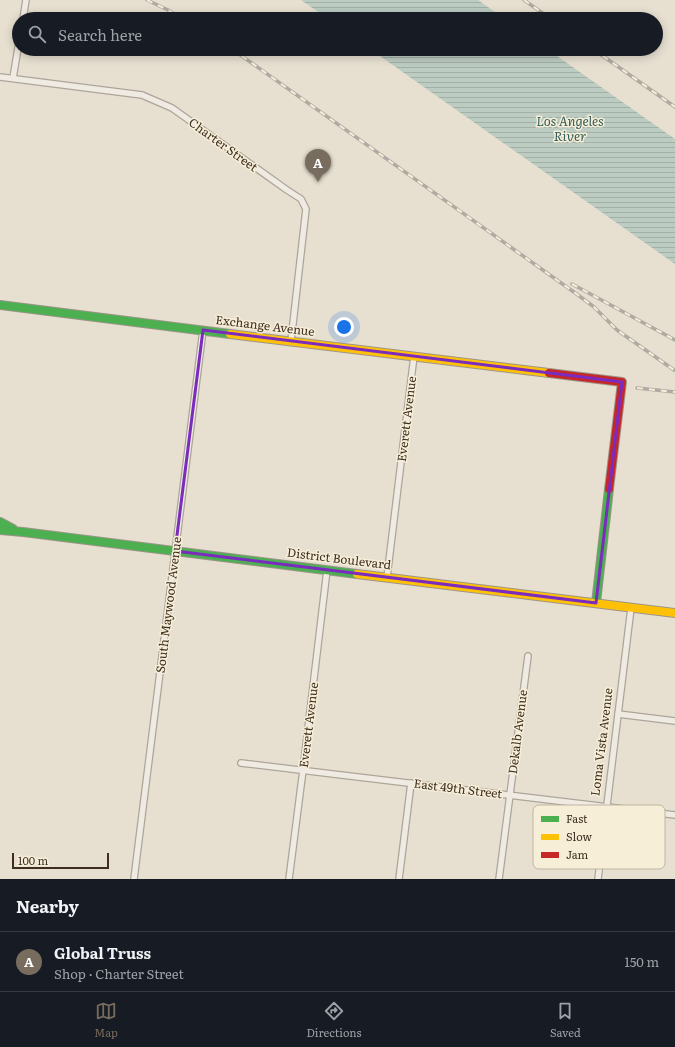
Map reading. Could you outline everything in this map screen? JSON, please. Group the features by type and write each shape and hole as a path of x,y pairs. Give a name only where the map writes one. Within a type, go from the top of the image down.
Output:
{"street":[{"path":"24,12 26,0"},
{"path":"13,78 17,56"},
{"name":"Charter Street","path":"0,77 142,95 172,108 280,186 301,199 306,209 306,216 291,341"},
{"name":"Exchange Avenue","path":"0,305 622,382 596,603"},
{"name":"South Maywood Avenue","path":"134,879 203,330"},
{"name":"Everett Avenue","path":"387,577 414,356"},
{"path":"0,522 16,531"},
{"name":"District Boulevard","path":"0,530 675,613"},
{"name":"Everett Avenue","path":"289,879 327,570"},
{"name":"Loma Vista Avenue","path":"607,805 631,608"},
{"name":"Dekalb Avenue","path":"499,879 528,656"},
{"path":"618,714 675,721"},
{"name":"East 49th Street","path":"241,763 589,805"},
{"path":"399,879 411,784"},
{"name":"East 49th Street","path":"665,814 675,815"},
{"name":"Loma Vista Avenue","path":"598,879 599,869"}],"highlighted area":[{"path":"203,330 622,382 596,603 175,551"}],"water":[{"path":"301,0 478,0 495,12 318,12"},
{"name":"Los Angeles River","path":"380,56 557,56 675,139 675,264"}],"railway":[{"path":"147,0 171,12"},
{"path":"524,0 541,12"},
{"path":"242,56 578,295 594,307 617,330 674,370"},
{"path":"603,56 675,107"},
{"path":"572,284 675,340"},
{"path":"637,388 675,392"}],"traffic: fast":[{"path":"0,305 230,334"},
{"path":"596,603 609,489"},
{"path":"0,522 13,529"},
{"path":"0,530 357,574"}],"traffic: slow":[{"path":"230,334 549,373"},
{"path":"357,574 675,613"}],"traffic: jam":[{"path":"549,373 622,382 609,489"}],"place":[{"name":"Global Truss","path":"318,182"}]}
